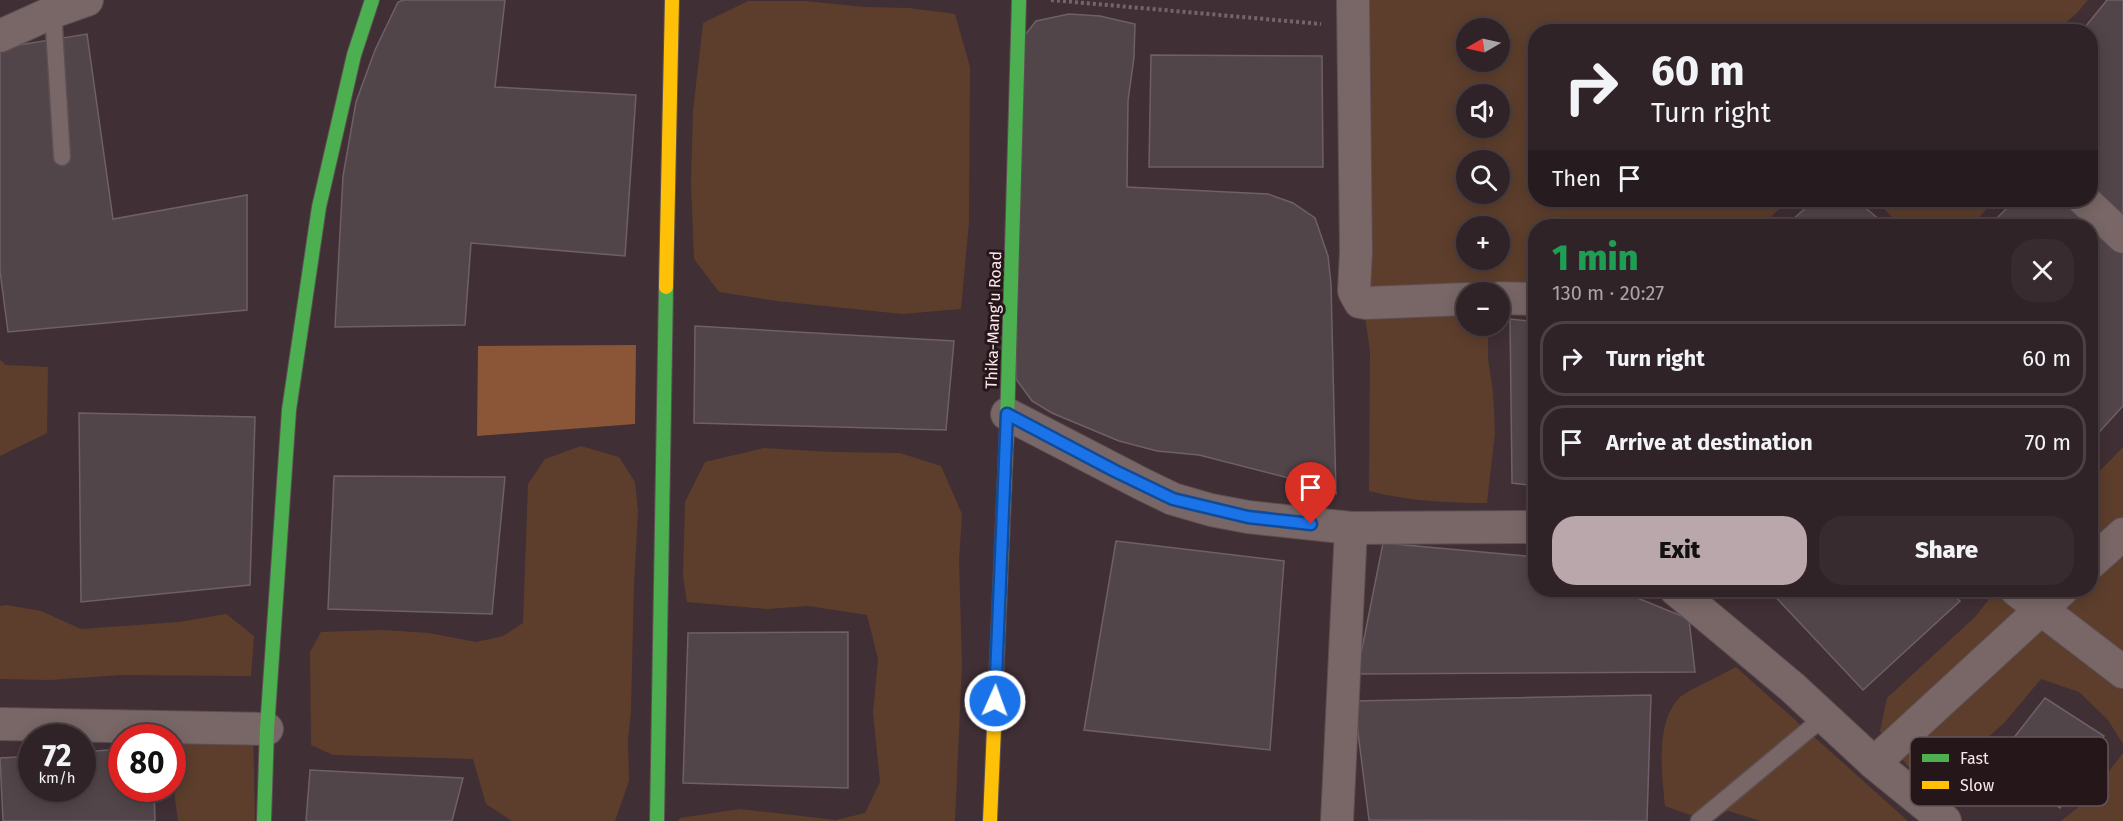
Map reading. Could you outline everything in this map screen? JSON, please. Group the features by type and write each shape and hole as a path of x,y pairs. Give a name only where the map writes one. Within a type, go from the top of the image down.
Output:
{"main road":[{"path":"264,821 267,729 289,410 319,207 354,54 372,0"},
{"path":"657,821 660,546 672,0"},
{"name":"Thika-Mang'u Road","path":"990,821 1007,414 1019,0"}],"street":[{"path":"0,36 53,12 87,0"},
{"path":"1352,13 1356,252 1353,284 1356,298 1366,303 1456,299"},
{"path":"2091,207 2123,237"},
{"path":"1510,298 1528,298"},
{"path":"1007,414 1173,499 1248,517 1351,528 1528,527"},
{"path":"1337,821 1351,528"},
{"path":"2098,557 2123,534"},
{"path":"1685,597 1910,792"},
{"path":"1874,763 2051,599 2123,672"},
{"path":"0,724 267,729"},
{"path":"1927,806 1945,821"}],"lane":[{"path":"53,12 62,157"},
{"path":"1699,821 1824,717"}],"path":[{"path":"1048,0 1352,13"}],"shaded area":[{"path":"1360,0 2088,0 2064,24 1528,24 1528,207 1781,207 1769,219 1528,219 1528,297 1510,294 1510,282 1456,282 1456,336 1488,336 1495,433 1487,503 1428,501 1369,491 1370,352 1361,287"},
{"path":"748,1 805,1 864,7 909,8 955,14 970,67 969,222 961,309 902,314 777,301 719,292 694,259 691,182 693,111 703,23"},
{"path":"1882,207 1989,207 1977,219 1894,219"},
{"path":"636,345 635,424 477,436 478,346"},
{"path":"0,360 6,365 48,367 47,433 0,456"},
{"path":"581,446 619,457 635,482 638,511 628,741 629,781 615,821 512,821 486,804 473,759 333,755 311,745 310,652 321,632 383,630 429,633 476,642 503,636 523,623 528,484 545,459"},
{"path":"2123,447 2123,744 2108,720 2079,692 2041,679 2005,722 1988,737 1910,737 1910,769 1880,731 1887,698 1976,616 1991,597 2098,597 2098,473"},
{"path":"764,448 900,453 941,466 962,514 959,561 962,664 955,821 678,821 680,818 740,809 836,820 865,813 880,782 873,713 878,659 867,615 808,606 767,609 687,602 683,576 685,502 705,462"},
{"path":"7,605 41,611 81,629 179,622 226,614 254,636 251,676 120,675 50,680 0,679 0,606"},
{"path":"1736,667 1908,821 1760,821 1729,811 1696,817 1665,806 1662,750 1666,721 1671,709 1683,695"},
{"path":"184,720 253,728 255,821 178,821 175,802 186,802 186,724 183,724"},
{"path":"2123,753 2123,821 2061,821 2080,806 2108,806 2108,772"}],"building":[{"path":"404,0 505,0 495,87 636,95 625,256 471,243 465,325 335,327 343,176 356,102 375,50 398,2"},
{"path":"2107,0 2123,0 2123,406 2098,433 2098,219 1996,219 2008,207 2098,207 2098,24 2088,24"},
{"path":"1069,14 1100,16 1135,24 1134,57 1128,101 1127,187 1268,194 1293,203 1315,218 1328,256 1331,284 1336,494 1308,483 1199,455 1157,451 1119,441 1052,413 1032,401 1016,379 1021,40 1036,21"},
{"path":"87,34 113,219 247,195 247,310 8,332 0,271 0,48"},
{"path":"1151,55 1322,56 1323,167 1149,167"},
{"path":"1806,207 1864,207 1879,219 1794,219"},
{"path":"1510,319 1528,321 1528,485 1512,483"},
{"path":"695,326 954,341 946,430 694,423"},
{"path":"79,413 255,417 250,585 81,602"},
{"path":"334,476 505,477 492,614 328,609"},
{"path":"1116,541 1284,561 1270,750 1084,730"},
{"path":"1383,543 1528,556 1528,597 1635,597 1689,619 1695,672 1357,674"},
{"path":"1776,597 1955,597 1960,601 1863,690"},
{"path":"848,632 848,788 683,783 688,633"},
{"path":"1651,695 1647,821 1369,820 1354,701"},
{"path":"2045,698 2104,736 2103,737 2014,737"},
{"path":"108,750 108,802 154,802 155,821 3,821 0,758 18,757 18,802 96,802 96,751"},
{"path":"310,770 463,778 452,821 306,821"}],"traffic: fast":[{"path":"264,821 267,729 289,410 319,207 354,55 372,0"},
{"path":"1007,425 1019,0"},
{"path":"657,821 666,287"}],"traffic: slow":[{"path":"666,287 672,0"},
{"path":"990,821 1007,425"}],"route":[{"path":"995,701 1007,414 1173,499 1211,510 1248,517 1311,524"}]}
